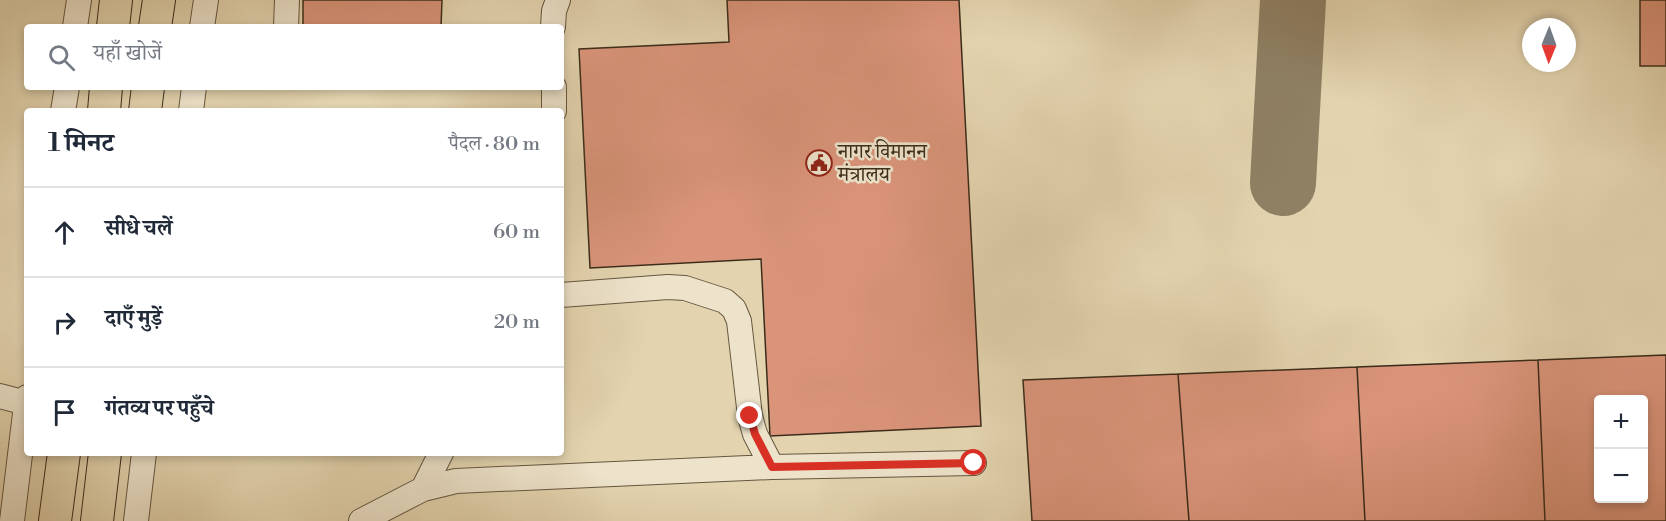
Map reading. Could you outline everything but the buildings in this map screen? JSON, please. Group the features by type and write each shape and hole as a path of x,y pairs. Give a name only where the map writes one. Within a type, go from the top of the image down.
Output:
{"main road":[{"path":"113,24 116,0"},
{"path":"155,24 159,0"},
{"path":"104,108 106,90"},
{"path":"55,521 63,456"},
{"path":"97,521 105,456"}],"street":[{"path":"75,24 79,0"},
{"path":"286,24 287,0"},
{"path":"553,24 558,0"},
{"path":"64,108 66,90"},
{"path":"191,108 194,90"},
{"path":"554,90 554,108"},
{"path":"564,295 668,287 685,288 725,301 734,309 740,321 750,416 755,434 772,467"},
{"path":"0,396 24,402"},
{"path":"12,521 24,420"},
{"path":"136,521 144,456"},
{"path":"423,489 440,456"},
{"path":"361,521 423,489 456,481 772,467 974,463"}],"taxiway":[{"path":"1283,183 1293,0"}],"place":[{"name":"नागर विमानन मंत्रालय","path":"819,163"}],"route":[{"path":"750,416 755,434 772,467 974,463"}]}
